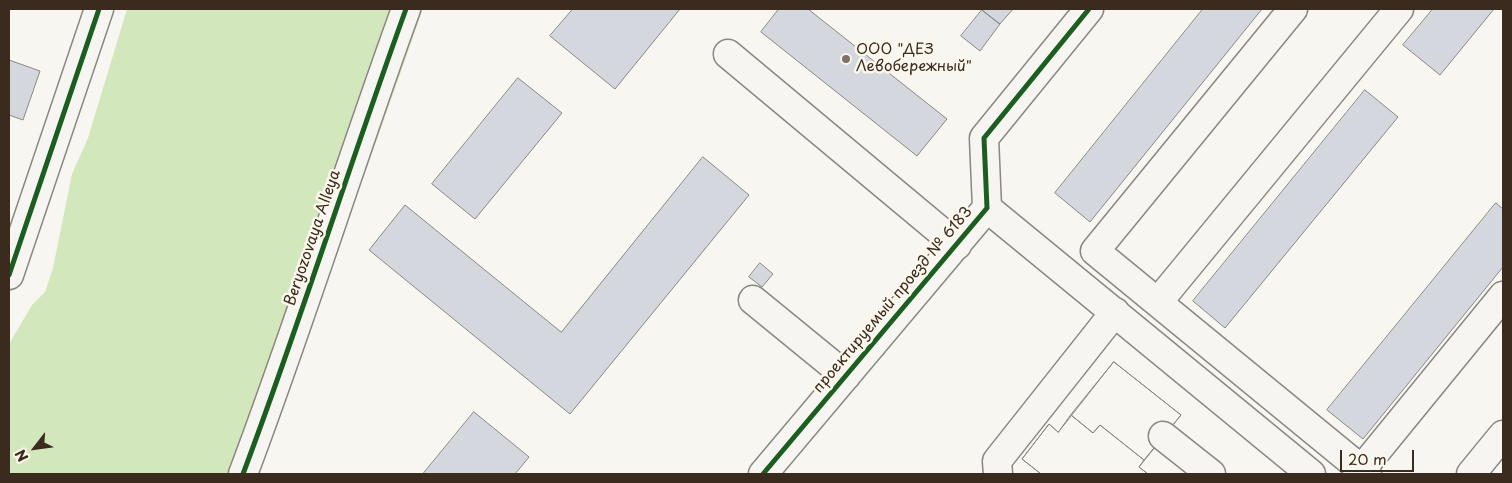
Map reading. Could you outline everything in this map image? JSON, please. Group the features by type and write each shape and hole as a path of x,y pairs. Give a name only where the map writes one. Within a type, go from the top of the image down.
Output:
{"street":[{"path":"9,275 100,9"},
{"name":"Beryozovaya Alleya","path":"243,474 276,386 370,108 406,9"},
{"name":"проектируемый проезд № 6183","path":"763,474 988,208 984,138 1089,9"},
{"path":"1293,9 1095,251 1364,472 1503,296"},
{"path":"1158,302 1399,9"},
{"path":"728,54 957,245"},
{"path":"988,208 1308,474"},
{"path":"753,300 846,376"},
{"path":"998,474 997,461 1115,312"},
{"path":"1471,474 1503,435"},
{"path":"1163,436 1211,474"}],"green space":[{"path":"127,9 423,9 363,179 247,474 9,474 9,344 32,305 45,292 53,268 72,174 88,138"}],"building":[{"path":"573,9 680,9 615,89 550,36"},
{"path":"779,9 808,9 947,119 917,156 761,32"},
{"path":"981,9 1013,9 1000,24"},
{"path":"1203,9 1262,9 1090,222 1055,193"},
{"path":"1433,9 1494,9 1440,75 1403,45"},
{"path":"982,10 1000,24 980,51 961,36"},
{"path":"9,60 40,71 23,120 9,115"},
{"path":"518,78 562,113 475,219 432,184"},
{"path":"1365,90 1398,117 1225,328 1193,301"},
{"path":"703,157 749,195 570,414 369,250 405,205 561,332"},
{"path":"1496,203 1503,209 1503,267 1363,439 1327,410"},
{"path":"760,263 773,274 762,287 749,277"},
{"path":"1114,362 1181,415 1144,460 1100,425 1093,433 1071,415"},
{"path":"1114,362 1181,415 1139,467 1148,474 1041,474 1022,459 1049,424 1058,432"},
{"path":"474,412 529,457 515,474 423,474"},
{"path":"1071,415 1093,433 1100,425 1144,460 1139,467 1148,474 1041,474 1022,459 1049,424 1058,432"}],"cycle path":[{"path":"9,275 99,9"},
{"path":"243,474 406,9"},
{"path":"763,474 987,208 984,138 1089,9"}],"place":[{"name":"ООО \"ДЕЗ Левобережный\"","path":"846,59"}]}
